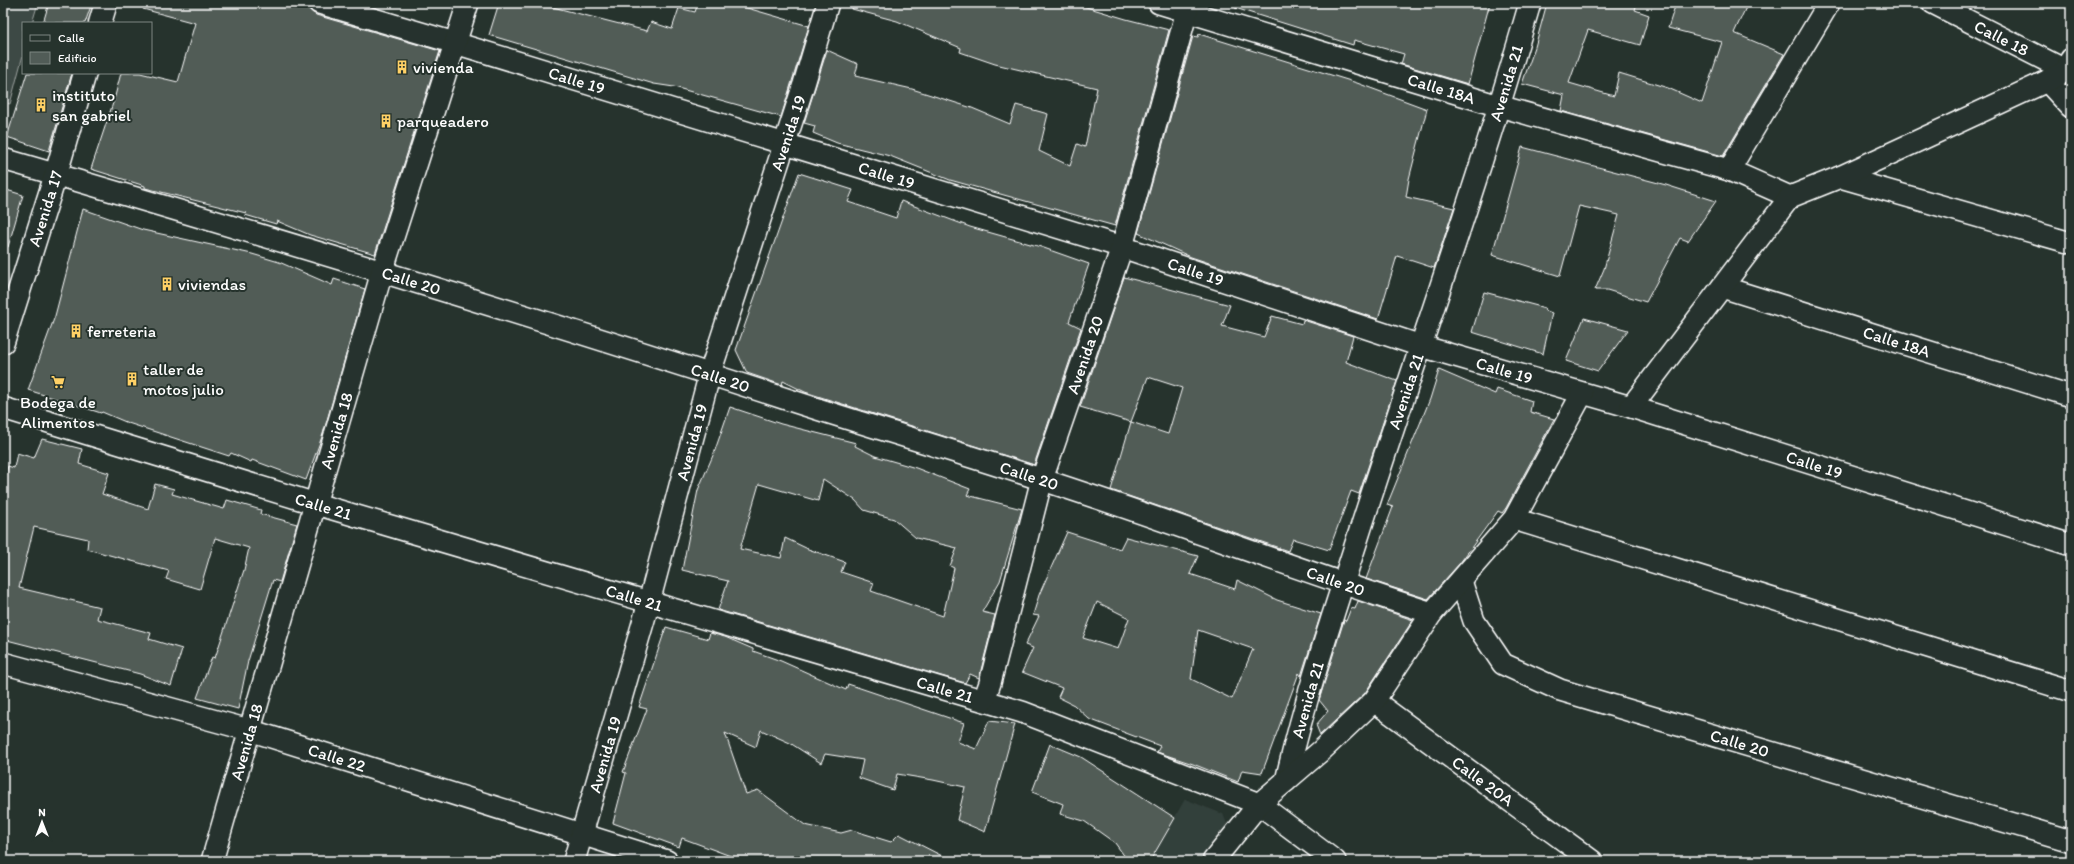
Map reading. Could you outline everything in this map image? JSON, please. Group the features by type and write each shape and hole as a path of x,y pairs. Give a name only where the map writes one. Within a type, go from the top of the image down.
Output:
{"street":[{"path":"100,22 106,3"},
{"name":"Calle 19","path":"319,3 785,143 1122,247 1421,346 1631,407 2071,545"},
{"name":"Avenida 18","path":"212,861 382,272 468,3"},
{"name":"Avenida 19","path":"574,861 649,602 710,373 785,143 828,3"},
{"name":"Calle 18A","path":"1159,3 1499,106 1729,170 1790,197"},
{"name":"Avenida 21","path":"1286,781 1298,728 1499,106 1530,3"},
{"path":"1729,170 1828,3"},
{"name":"Calle 18","path":"1933,3 2069,68"},
{"name":"Avenida 20","path":"984,700 990,682 1042,479 1122,247 1187,11"},
{"path":"1631,407 1790,197 1840,178 2047,81 2069,68"},
{"name":"Avenida 17","path":"3,342 56,174 85,74"},
{"path":"2047,81 2071,108"},
{"name":"Calle 20","path":"3,159 382,272 710,373 772,395 1042,479 1343,585 1432,613"},
{"path":"1840,178 2071,243"},
{"name":"Calle 18A","path":"1722,287 2071,396"},
{"path":"1214,861 1259,804 1374,701 1432,613 1514,519 1582,394"},
{"name":"Calle 21","path":"3,408 316,504 1022,712 1259,804 1335,861"},
{"path":"1514,519 2071,691"},
{"name":"Calle 20","path":"1461,580 1474,621 1503,664 1560,690 2071,841"},
{"name":"Calle 22","path":"3,663 249,730 667,861"},
{"name":"Calle 20A","path":"1374,701 1592,861"}],"shaded area":[{"path":"3,3 38,3 32,22 22,22 22,59 10,104 6,103 3,112"},
{"path":"1185,799 1223,814 1230,831 1209,854 1200,861 1150,861"}],"building":[{"path":"49,3 92,3 85,22 43,22"},
{"path":"144,3 288,3 309,9 316,15 440,51 375,254 310,235 277,221 276,224 245,215 246,213 145,188 145,186 91,169 114,100 121,74 144,74 178,82 195,23 143,9"},
{"path":"499,3 537,3 647,31 651,22 672,29 679,8 695,12 698,3 730,3 809,26 781,117 674,87 654,84 489,35"},
{"path":"853,3 1073,3 1169,30 1115,226 950,180 890,156 837,143 813,133 815,126 804,123 827,50 858,64 855,76 912,89 972,108 1010,124 1016,105 1048,114 1039,151 1070,166 1077,144 1085,147 1097,88 995,64 960,52 961,48 897,21 852,9"},
{"path":"1236,3 1490,3 1468,84 1401,64 1404,54 1354,40 1353,45 1235,8"},
{"path":"1547,3 1637,3 1635,10 1649,15 1640,45 1588,30 1569,83 1614,96 1619,73 1668,88 1702,103 1722,42 1668,28 1676,3 1748,3 1734,33 1784,54 1723,156 1561,111 1564,95 1522,84 1535,47"},
{"path":"1199,34 1357,83 1427,109 1409,179 1406,197 1454,208 1434,268 1397,256 1378,319 1191,257 1138,233 1193,36 1198,37"},
{"name":"instituto san gabriel","path":"27,74 72,74 49,151 7,137"},
{"path":"1522,147 1666,185 1716,201 1688,241 1680,238 1646,302 1607,290 1595,290 1604,269 1619,215 1579,206 1560,276 1492,255"},
{"path":"799,173 853,190 848,202 896,218 901,201 970,227 1041,247 1089,264 1069,322 1081,328 1034,465 805,392 783,381 782,385 747,373 736,350"},
{"path":"3,189 23,195 8,247 3,246"},
{"path":"83,209 143,230 252,254 279,262 332,285 334,279 365,289 323,434 306,480 252,460 251,462 231,453 229,456 128,423 102,412 101,413 28,390 55,316"},
{"path":"1124,277 1230,305 1222,326 1264,337 1272,316 1302,324 1303,320 1353,336 1346,362 1397,381 1359,494 1351,491 1329,550 1293,539 1288,551 1111,490 1131,422 1080,407","holes":["1148,377 1182,388 1168,434 1131,422"]},
{"path":"1484,292 1545,308 1544,310 1552,313 1543,354 1472,332"},
{"path":"1584,318 1628,330 1598,371 1566,361"},
{"path":"1439,370 1495,394 1497,389 1532,401 1530,412 1554,419 1506,508 1502,513 1498,511 1460,563 1428,599 1366,579 1393,507 1387,505 1430,399"},
{"path":"730,407 781,424 856,443 855,446 875,456 916,468 970,489 967,495 1022,509 1000,581 982,612 995,615 979,678 970,674 965,683 718,610 728,581 682,570 698,490 714,453","holes":["823,479 855,500 864,510 894,519 916,538 957,548 950,566 954,568 943,616 871,591 874,583 841,572 845,562 808,549 785,538 781,558 740,549 759,484 818,501"]},
{"path":"42,439 82,449 79,464 109,473 102,494 148,509 155,484 174,489 172,494 224,509 227,500 261,510 260,514 297,524 280,582 273,580 248,661 238,709 197,698 212,657 215,658 244,570 249,548 215,538 200,589 166,579 169,571 87,549 88,539 34,527 19,588 100,607 97,619 151,633 149,639 182,649 171,686 140,674 3,639 3,484 8,466 14,468 17,453 34,458"},
{"path":"1067,532 1120,549 1126,537 1198,556 1190,574 1235,589 1237,580 1277,600 1321,614 1301,676 1299,673 1262,773 1242,770 1238,782 1193,764 1157,752 1160,746 1089,719 1074,705 1058,697 1062,688 1022,672 1033,648 1025,645 1039,616 1033,615 1039,595","holes":["1097,602 1129,618 1118,649 1083,638","1198,630 1253,649 1232,699 1191,679"]},
{"path":"1358,601 1413,620 1365,693 1320,735 1316,725 1328,711 1319,700 1344,620 1346,621 1351,608 1355,609"},
{"path":"666,627 708,639 710,633 725,637 753,649 753,651 781,661 846,690 848,684 964,723 958,742 976,749 989,721 1015,724 985,832 957,820 965,787 897,774 893,790 859,778 863,760 825,754 821,763 790,743 761,730 756,747 725,733 746,794 758,790 805,825 841,833 852,830 891,842 899,834 952,861 744,861 682,838 679,847 613,823 626,773 623,772 647,709 639,707"},
{"path":"1050,744 1081,757 1175,818 1150,861 1128,861 1115,843 1084,821 1060,814 1063,804 1032,792"}],"place":[{"name":"vivienda","path":"402,67"},
{"name":"instituto san gabriel","path":"41,105"},
{"name":"parqueadero","path":"386,121"},
{"name":"viviendas","path":"167,284"},
{"name":"ferreteria","path":"76,331"},
{"name":"taller de motos julio","path":"132,379"},
{"name":"Bodega de Alimentos","path":"58,382"}]}
